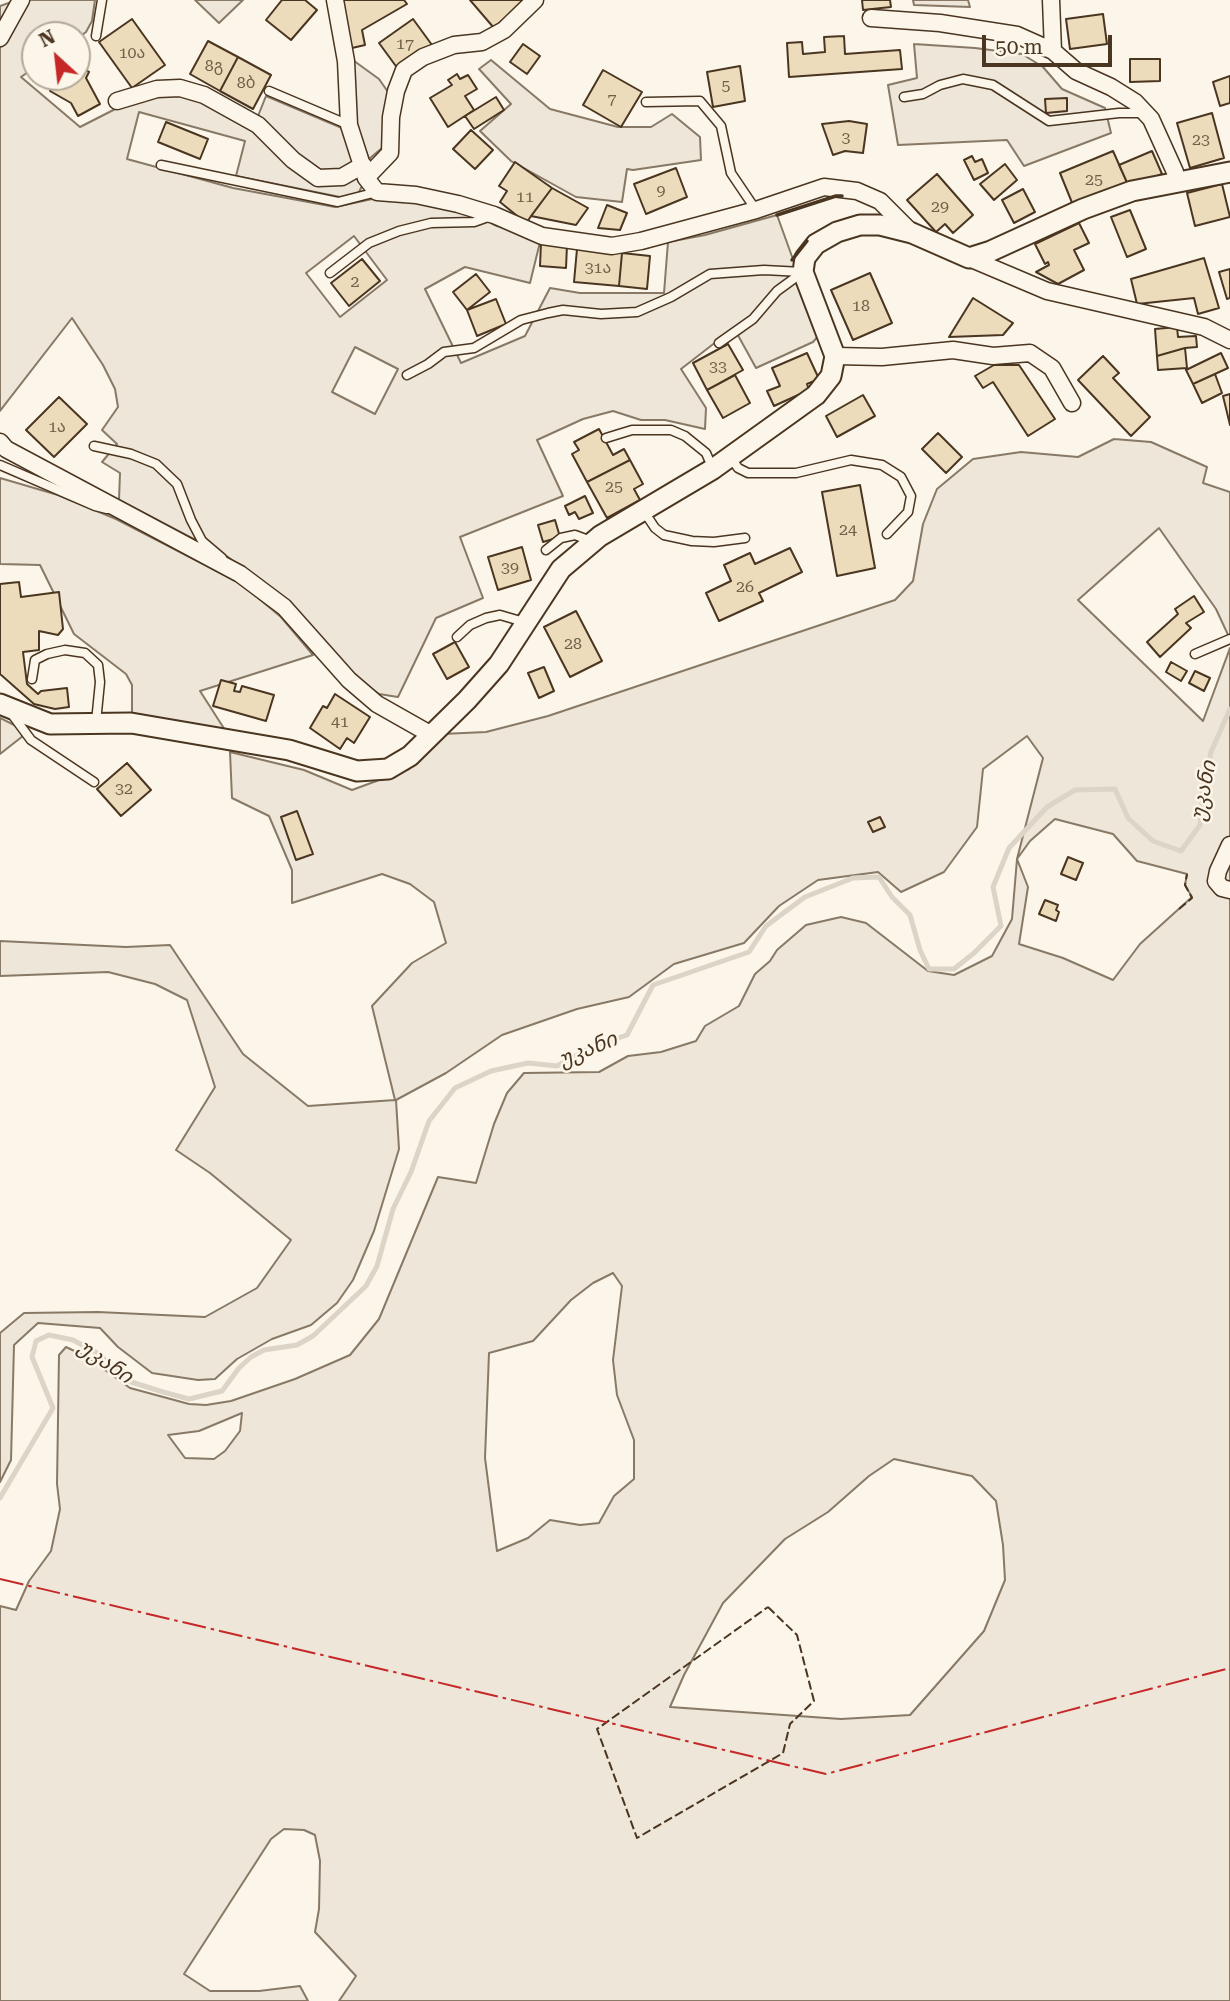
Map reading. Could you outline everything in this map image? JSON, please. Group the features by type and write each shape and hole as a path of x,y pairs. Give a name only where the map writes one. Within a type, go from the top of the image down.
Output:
{"street":[{"path":"0,38 21,0"},
{"path":"335,0 346,61 349,125 365,172 377,192 416,195 494,215 542,236 612,246 641,241 756,210 824,187 857,191 880,201 912,233"},
{"path":"117,101 157,89 180,88 204,95 258,125 293,160 318,178 365,172 390,153 391,117 396,91 404,70 423,57 454,44 482,42 504,30 535,0"},
{"path":"1051,0 1053,51"},
{"path":"871,18 940,23 1017,35 1053,51 1076,71 1111,87 1135,102 1146,113 1175,172 1176,182"},
{"path":"968,258 991,251 1083,209 1132,191 1230,172"},
{"path":"4,706 50,724 131,723 289,750 357,771 388,769 410,756 499,664 561,569 592,542 713,469 816,395 831,376 835,356 816,300 803,272 805,258 816,244 838,232 860,225 880,225 912,233 1047,291 1204,327 1230,340"},
{"path":"835,356 883,357 953,350 993,356 1030,353 1052,368 1072,403"},
{"path":"0,442 6,449 240,574 284,607 349,680 377,704 430,734"},
{"path":"1230,845 1217,871 1216,881 1222,888 1230,890"}],"lane":[{"path":"96,36 102,0"},
{"path":"904,97 923,94 940,85 963,79 993,85 1049,121 1119,113 1146,113"},
{"path":"269,91 349,125"},
{"path":"646,102 700,101 721,126 731,173 756,210"},
{"path":"160,165 338,202 377,192"},
{"path":"330,272 369,243 399,232 431,223 474,222 494,215"},
{"path":"407,375 428,365 443,352 474,348 521,320 563,310 601,314 636,312 671,297 710,274 764,270 803,272"},
{"path":"719,343 753,319 777,291 803,272"},
{"path":"606,438 632,430 671,430 685,436 706,453 713,469"},
{"path":"94,446 131,454 156,464 177,484 202,541 240,574"},
{"path":"730,456 738,468 748,473 796,473 851,460 882,465 901,477 911,496 908,512 887,534"},
{"path":"0,465 95,506 130,515"},
{"path":"643,510 655,528 664,535 714,542 745,538"},
{"path":"546,550 561,538 575,535 592,542"},
{"path":"457,637 478,621 500,615 527,623"},
{"path":"1195,654 1230,639"},
{"path":"32,678 35,660 47,654 65,650 85,653 98,665 100,682 96,724"},
{"path":"4,706 31,740 94,782"}],"shaded area":[{"path":"17,0 95,0 91,23 21,21 21,91 38,91 80,127 133,100 171,93 202,102 261,133 318,181 355,174 361,178 363,184 358,194 345,198 236,176 245,141 139,112 127,159 233,188 335,207 377,198 407,198 464,209 497,226 542,234 530,283 465,267 425,289 461,363 525,336 550,288 580,293 664,293 668,242 705,235 777,215 820,334 813,342 756,368 734,328 681,369 706,408 705,429 665,420 641,420 613,411 583,419 537,440 563,496 460,537 483,598 436,618 398,697 379,694 355,678 228,557 119,500 120,473 102,462 117,444 102,430 118,407 115,389 103,365 72,318 0,411 0,6","holes":["354,236 387,280 340,317 306,273","355,347 398,369 375,414 332,392"]},
{"path":"195,0 243,0 219,23"},
{"path":"913,0 968,0 970,7 914,5"},
{"path":"914,44 1022,54 1043,67 1062,89 1105,108 1111,133 1024,166 1007,140 898,145 888,85 917,78"},
{"path":"350,58 379,79 388,92 387,128 382,148 369,159 355,123"},
{"path":"491,60 550,109 618,127 651,127 672,114 700,137 701,160 627,169 622,202 576,197 511,161 480,131 511,104 479,69"},
{"path":"266,96 349,131 356,159 349,167 324,173 314,171 258,116"},
{"path":"1114,439 1151,442 1207,467 1203,483 1230,492 1230,639 1216,609 1159,528 1078,600 1203,721 1230,648 1230,2001 339,2001 356,1976 315,1932 319,1909 320,1861 315,1835 304,1830 284,1829 271,1839 184,1974 210,1991 259,1991 300,1986 308,2001 0,2001 0,1606 16,1610 29,1581 51,1551 60,1509 57,1484 59,1355 66,1347 87,1357 130,1388 189,1404 206,1405 231,1401 295,1379 350,1355 379,1319 438,1177 476,1183 494,1124 507,1093 524,1073 599,1072 628,1056 661,1052 696,1041 705,1026 739,1006 755,974 806,925 841,917 866,923 928,971 954,975 992,956 1012,919 1017,859 1043,758 1027,736 983,769 977,827 944,872 901,892 878,872 818,880 779,906 744,943 674,964 629,997 577,1009 502,1035 446,1073 396,1100 399,1149 374,1231 353,1280 337,1303 311,1325 272,1339 237,1359 215,1379 198,1380 152,1373 118,1347 100,1328 38,1323 14,1345 11,1460 0,1482 0,1333 24,1313 98,1312 205,1317 257,1288 291,1240 210,1173 176,1150 215,1087 187,1000 155,984 108,972 0,976 0,941 126,947 170,945 243,1054 308,1106 395,1100 372,1006 412,963 446,943 434,902 410,884 382,874 292,903 292,870 269,816 232,798 230,752 304,770 352,790 409,769 442,734 486,732 548,716 895,600 913,581 923,524 937,489 973,459 1021,452 1078,457","holes":["1055,819 1113,834 1137,861 1187,874 1185,885 1192,897 1140,944 1113,980 1063,958 1019,944 1028,887 1017,859 1030,841","613,1273 622,1286 613,1360 617,1395 634,1440 634,1479 614,1496 599,1523 580,1525 550,1520 528,1538 497,1551 485,1458 489,1353 533,1341 571,1300 593,1283","242,1413 240,1431 225,1451 214,1459 185,1458 168,1435 199,1431","894,1459 972,1476 996,1501 1005,1580 984,1631 910,1715 841,1719 670,1707 723,1603 785,1539 828,1512 869,1476"]},
{"path":"0,478 58,495 116,519 240,583 281,617 313,655 200,691 225,730 132,713 132,685 126,674 74,634 40,565 0,564"},
{"path":"0,718 28,732 0,754"}],"building":[{"path":"282,0 305,0 317,10 291,40 266,20"},
{"path":"344,0 404,0 407,4 362,30 365,45 352,48 342,5"},
{"path":"470,0 526,0 494,28"},
{"path":"862,0 890,0 891,7 863,10"},
{"path":"1103,14 1107,44 1070,49 1066,19"},
{"path":"132,19 165,65 132,88 99,42"},
{"path":"413,19 432,45 398,69 379,43"},
{"path":"844,36 845,54 900,50 902,69 789,77 787,43 802,42 803,54 825,52 824,37"},
{"path":"208,41 238,57 220,91 190,74"},
{"path":"523,44 540,56 527,74 510,62"},
{"path":"238,57 271,75 253,109 220,91"},
{"path":"1130,59 1160,59 1160,81 1130,82"},
{"path":"740,66 745,101 713,107 707,72"},
{"path":"603,70 642,92 621,127 583,105"},
{"path":"457,74 460,79 468,75 477,89 465,96 474,110 448,127 430,98 452,85 448,80"},
{"path":"1230,76 1230,103 1220,106 1213,82"},
{"path":"91,87 100,104 78,116 71,103 50,91 91,91"},
{"path":"496,97 504,110 474,129 465,116"},
{"path":"1067,98 1067,111 1046,113 1045,99"},
{"path":"1212,113 1224,158 1190,168 1177,123"},
{"path":"849,121 867,124 863,153 845,151 833,155 822,124"},
{"path":"166,122 208,139 200,159 158,142"},
{"path":"471,130 493,150 475,169 453,149"},
{"path":"1113,151 1129,187 1075,210 1060,173"},
{"path":"1152,151 1162,174 1129,187 1119,165"},
{"path":"972,156 975,162 982,159 988,173 974,180 964,160"},
{"path":"515,162 552,188 526,223 500,202 507,191 499,186"},
{"path":"1005,164 1017,180 994,200 980,184"},
{"path":"676,168 687,197 646,214 634,184"},
{"path":"937,174 973,215 953,233 945,224 936,232 907,200"},
{"path":"1222,184 1230,217 1195,226 1187,193"},
{"path":"552,188 588,208 576,225 531,216"},
{"path":"1023,189 1035,212 1014,223 1002,200"},
{"path":"607,205 627,213 620,230 598,228"},
{"path":"1130,210 1146,249 1127,257 1111,217"},
{"path":"1079,223 1089,243 1074,250 1084,270 1058,284 1036,272 1049,265 1048,262 1045,264 1035,244"},
{"path":"541,243 567,245 566,268 540,266"},
{"path":"577,249 622,253 619,286 574,282"},
{"path":"622,253 650,256 647,289 619,286"},
{"path":"1204,258 1219,308 1198,314 1194,298 1137,304 1131,279"},
{"path":"362,259 380,281 349,306 331,283"},
{"path":"1230,269 1230,298 1227,299 1219,272"},
{"path":"870,273 892,323 853,340 831,290"},
{"path":"476,274 490,292 467,310 453,292"},
{"path":"973,298 1013,323 1003,335 949,337"},
{"path":"496,299 506,324 477,336 467,310"},
{"path":"1177,327 1178,337 1196,336 1197,347 1157,356 1155,329"},
{"path":"728,344 743,370 707,390 693,363"},
{"path":"1185,348 1187,368 1158,370 1157,356"},
{"path":"807,353 819,379 807,384 809,390 774,406 767,391 780,386 772,368"},
{"path":"1221,353 1228,368 1193,384 1186,370"},
{"path":"1103,356 1119,373 1113,378 1150,417 1131,436 1078,380"},
{"path":"994,365 1019,365 1055,419 1028,436 993,382 983,388 975,376"},
{"path":"1215,374 1222,393 1202,403 1193,384"},
{"path":"735,375 750,403 723,418 707,390"},
{"path":"1230,394 1230,425 1223,396"},
{"path":"863,395 875,416 837,437 826,416"},
{"path":"59,397 87,424 54,457 26,430"},
{"path":"599,429 613,455 624,449 630,460 587,482 572,454 579,450 574,442"},
{"path":"938,433 962,457 946,473 922,449"},
{"path":"630,460 643,484 634,489 640,500 607,518 587,482"},
{"path":"860,485 875,568 837,576 822,492"},
{"path":"585,496 593,513 579,519 575,512 569,515 565,506"},
{"path":"555,520 560,537 543,542 538,525"},
{"path":"522,547 531,580 498,590 488,557"},
{"path":"790,548 802,572 759,593 763,601 719,621 706,593 731,581 724,565 750,553 755,564"},
{"path":"19,582 21,597 59,592 63,629 58,635 39,631 39,650 23,652 27,684 38,694 41,691 67,688 69,707 55,709 34,704 0,674 0,584"},
{"path":"1194,596 1204,612 1186,623 1191,628 1160,657 1147,642 1178,614 1175,609"},
{"path":"576,611 602,661 570,677 544,627"},
{"path":"455,642 469,667 447,679 433,654"},
{"path":"1171,662 1187,671 1181,681 1166,672"},
{"path":"544,667 554,691 539,698 528,673"},
{"path":"1195,671 1210,678 1204,691 1189,683"},
{"path":"221,680 236,684 234,691 240,692 242,686 274,695 266,721 213,706"},
{"path":"335,694 370,717 354,743 347,738 340,749 310,728 323,706 327,708"},
{"path":"127,763 151,790 121,816 97,789"},
{"path":"297,811 313,854 296,860 281,817"},
{"path":"880,817 885,827 873,832 868,822"},
{"path":"1068,857 1083,863 1076,880 1061,874"},
{"path":"1045,900 1058,905 1056,921 1039,914"}],"waterway":[{"name":"უკანი","path":"0,1498 53,1408 32,1357 36,1341 49,1335 73,1340 99,1354 125,1380 189,1399 222,1391 251,1357 264,1350 297,1345 313,1336 366,1286 377,1266 393,1209 411,1172 429,1121 455,1088 491,1071 528,1063 557,1066 592,1047 627,1035 653,985 749,952 766,926 805,897 853,878 879,877 892,897 910,915 920,950 929,969 954,969 1001,926 993,887 1009,848 1047,807 1075,790 1115,789 1128,818 1153,841 1181,851 1200,825 1203,790 1211,752 1230,709"}],"fence":[{"path":"1179,909 1192,898 1185,885 1187,874"},
{"path":"768,1607 797,1635 814,1701 790,1724 783,1753 637,1838 597,1729 768,1607"}],"wall":[{"path":"777,215 842,196"},
{"path":"792,260 807,241"}],"power":[{"path":"0,1579 826,1774 1230,1668"}]}
